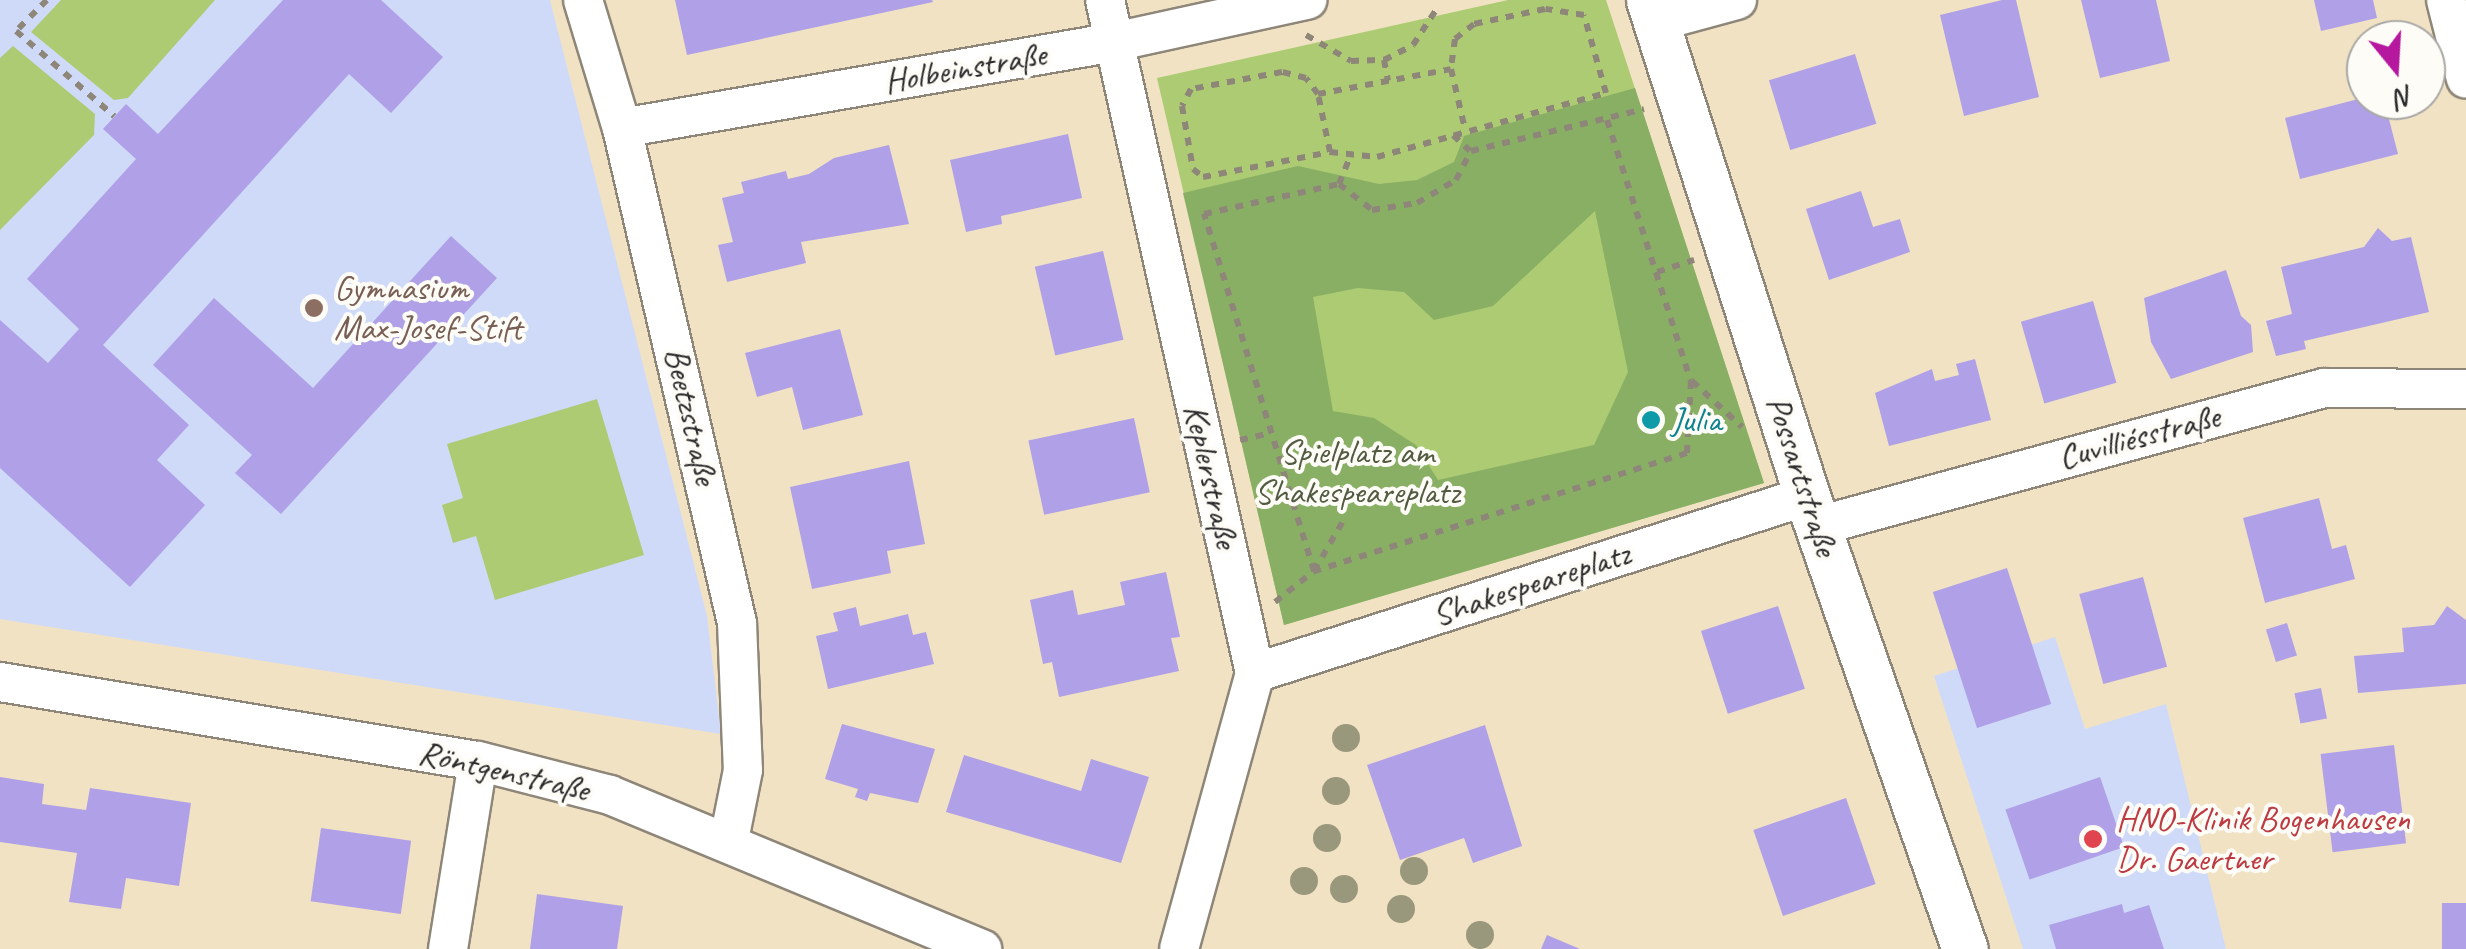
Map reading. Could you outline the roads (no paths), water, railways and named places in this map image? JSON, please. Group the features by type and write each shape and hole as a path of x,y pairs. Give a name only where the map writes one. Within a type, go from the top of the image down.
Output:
{"street":[{"name":"Beetzstraße","path":"583,0 622,128 736,623 743,770 729,840"},
{"name":"Keplerstraße","path":"1105,0 1255,673 1179,949"},
{"path":"1652,11 1737,0"},
{"path":"2446,0 2466,78"},
{"name":"Possartstraße","path":"1652,11 1812,511 1965,949"},
{"name":"Holbeinstraße","path":"622,128 1114,42 1306,17"},
{"name":"Cuvilliésstraße","path":"1812,511 2324,388 2466,389"},
{"name":"Shakespeareplatz","path":"1255,673 1812,511"},
{"name":"Röntgenstraße","path":"0,682 478,760 610,795 729,840 982,949"},
{"path":"448,949 478,760"}],"place":[{"name":"Gymnasium Max-Josef-Stift","path":"314,308"},
{"name":"Julia","path":"1651,420"},
{"name":"HNO-Klinik Bogenhausen Dr. Gaertner","path":"2093,839"}],"park label":[{"name":"Spielplatz am Shakespeareplatz","path":"1357,472"}]}
